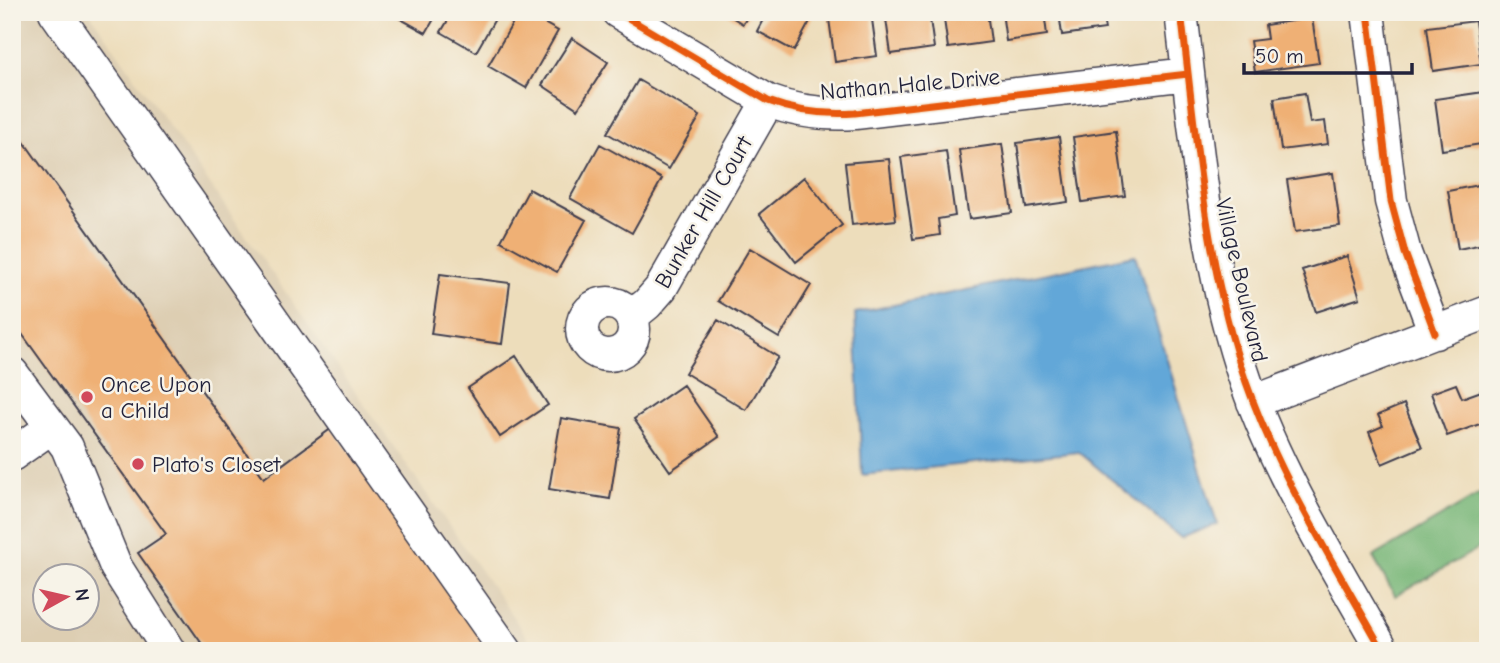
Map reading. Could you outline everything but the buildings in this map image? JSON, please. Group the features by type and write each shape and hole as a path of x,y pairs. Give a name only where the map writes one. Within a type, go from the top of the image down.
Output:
{"street":[{"path":"55,12 506,651"},
{"name":"Nathan Hale Drive","path":"618,12 768,101 805,112 855,113 1188,74"},
{"name":"Village Boulevard","path":"1181,12 1202,190 1213,259 1228,325 1273,449 1298,500 1383,651"},
{"path":"1368,12 1391,201 1405,253 1435,333"},
{"name":"Bunker Hill Court","path":"631,317 661,288 768,101"},
{"path":"1254,402 1488,312"},
{"path":"12,373 67,447 116,567 169,651"},
{"path":"12,455 52,427"}],"shaded area":[{"path":"12,12 89,12 537,651 12,651"}],"green space":[{"path":"1488,489 1488,543 1395,596 1373,557"}],"water":[{"path":"1135,255 1217,524 1181,538 1079,452 862,475 855,313"}],"cycle path":[{"path":"618,12 768,101 811,112 855,113 1188,74"},
{"path":"1181,12 1211,246 1232,337 1246,382 1274,452 1291,486 1383,651"},
{"path":"1368,12 1391,201 1405,253 1435,333"}],"place":[{"name":"Once Upon a Child","path":"87,397"},
{"name":"Plato's Closet","path":"138,464"}]}
